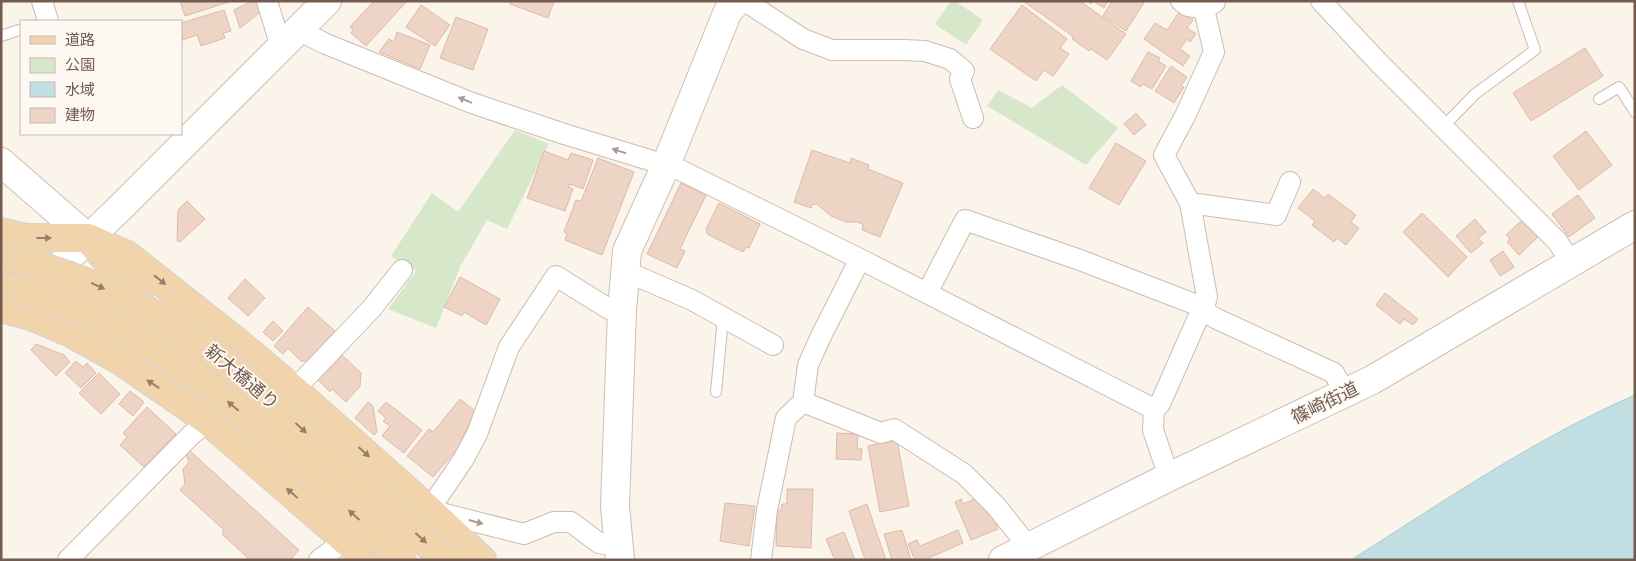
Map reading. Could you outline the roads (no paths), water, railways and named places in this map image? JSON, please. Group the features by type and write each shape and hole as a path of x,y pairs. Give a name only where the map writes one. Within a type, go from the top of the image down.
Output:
{"main road":[{"path":"1,232 26,238 88,238 127,255 294,390 429,510 482,560"},
{"path":"88,238 126,283 140,303 208,421"},
{"name":"新大橋通り","path":"1,255 42,265 101,287 139,305 180,329 218,355 264,394 445,560"},
{"name":"新大橋通り","path":"1,286 86,313 152,347 188,371 233,405 403,560"},
{"path":"5,314 49,324 93,343 208,421 368,560"}],"street":[{"path":"42,1 48,20"},
{"path":"267,1 290,39"},
{"path":"5,314 88,238 327,1"},
{"path":"619,553 615,506 622,310 627,251 666,164 728,11 738,1"},
{"path":"744,1 803,40 832,50 904,50 925,52 950,59 964,71 960,79 973,118"},
{"path":"1154,409 1160,404 1197,320 1203,311 1207,297 1190,202 1164,155 1185,116 1214,52 1210,5 1188,6 1181,1"},
{"path":"1320,1 1557,240 1572,262"},
{"path":"290,39 326,44 472,103 555,131 666,164 860,259 1154,409"},
{"path":"1,162 88,238"},
{"path":"1190,202 1276,215 1290,182"},
{"path":"927,293 965,220 1080,260 1197,305 1203,311 1334,373 1346,393"},
{"name":"篠崎街道","path":"1018,555 1169,477 1372,380 1635,225"},
{"path":"761,560 767,510 786,418 803,402 808,365 860,259"},
{"path":"294,390 372,308 402,270"},
{"path":"625,271 692,300 772,345"},
{"path":"619,553 599,543 571,522 554,522 524,534 429,510 478,434 509,347 556,276 609,309 622,310"},
{"path":"803,402 881,433 894,429 964,474 996,506 1018,555"},
{"path":"1154,409 1154,430 1169,477"},
{"path":"68,560 191,435 208,421"},
{"path":"319,560 346,540"}],"lane":[{"path":"1444,127 1475,94 1535,50 1518,1"},
{"path":"1,36 19,30"},
{"path":"1599,99 1619,87 1635,112"},
{"path":"716,392 723,318"}],"water":[{"path":"1635,395 1635,560 1351,560 1455,493 1525,451 1598,412"}]}
